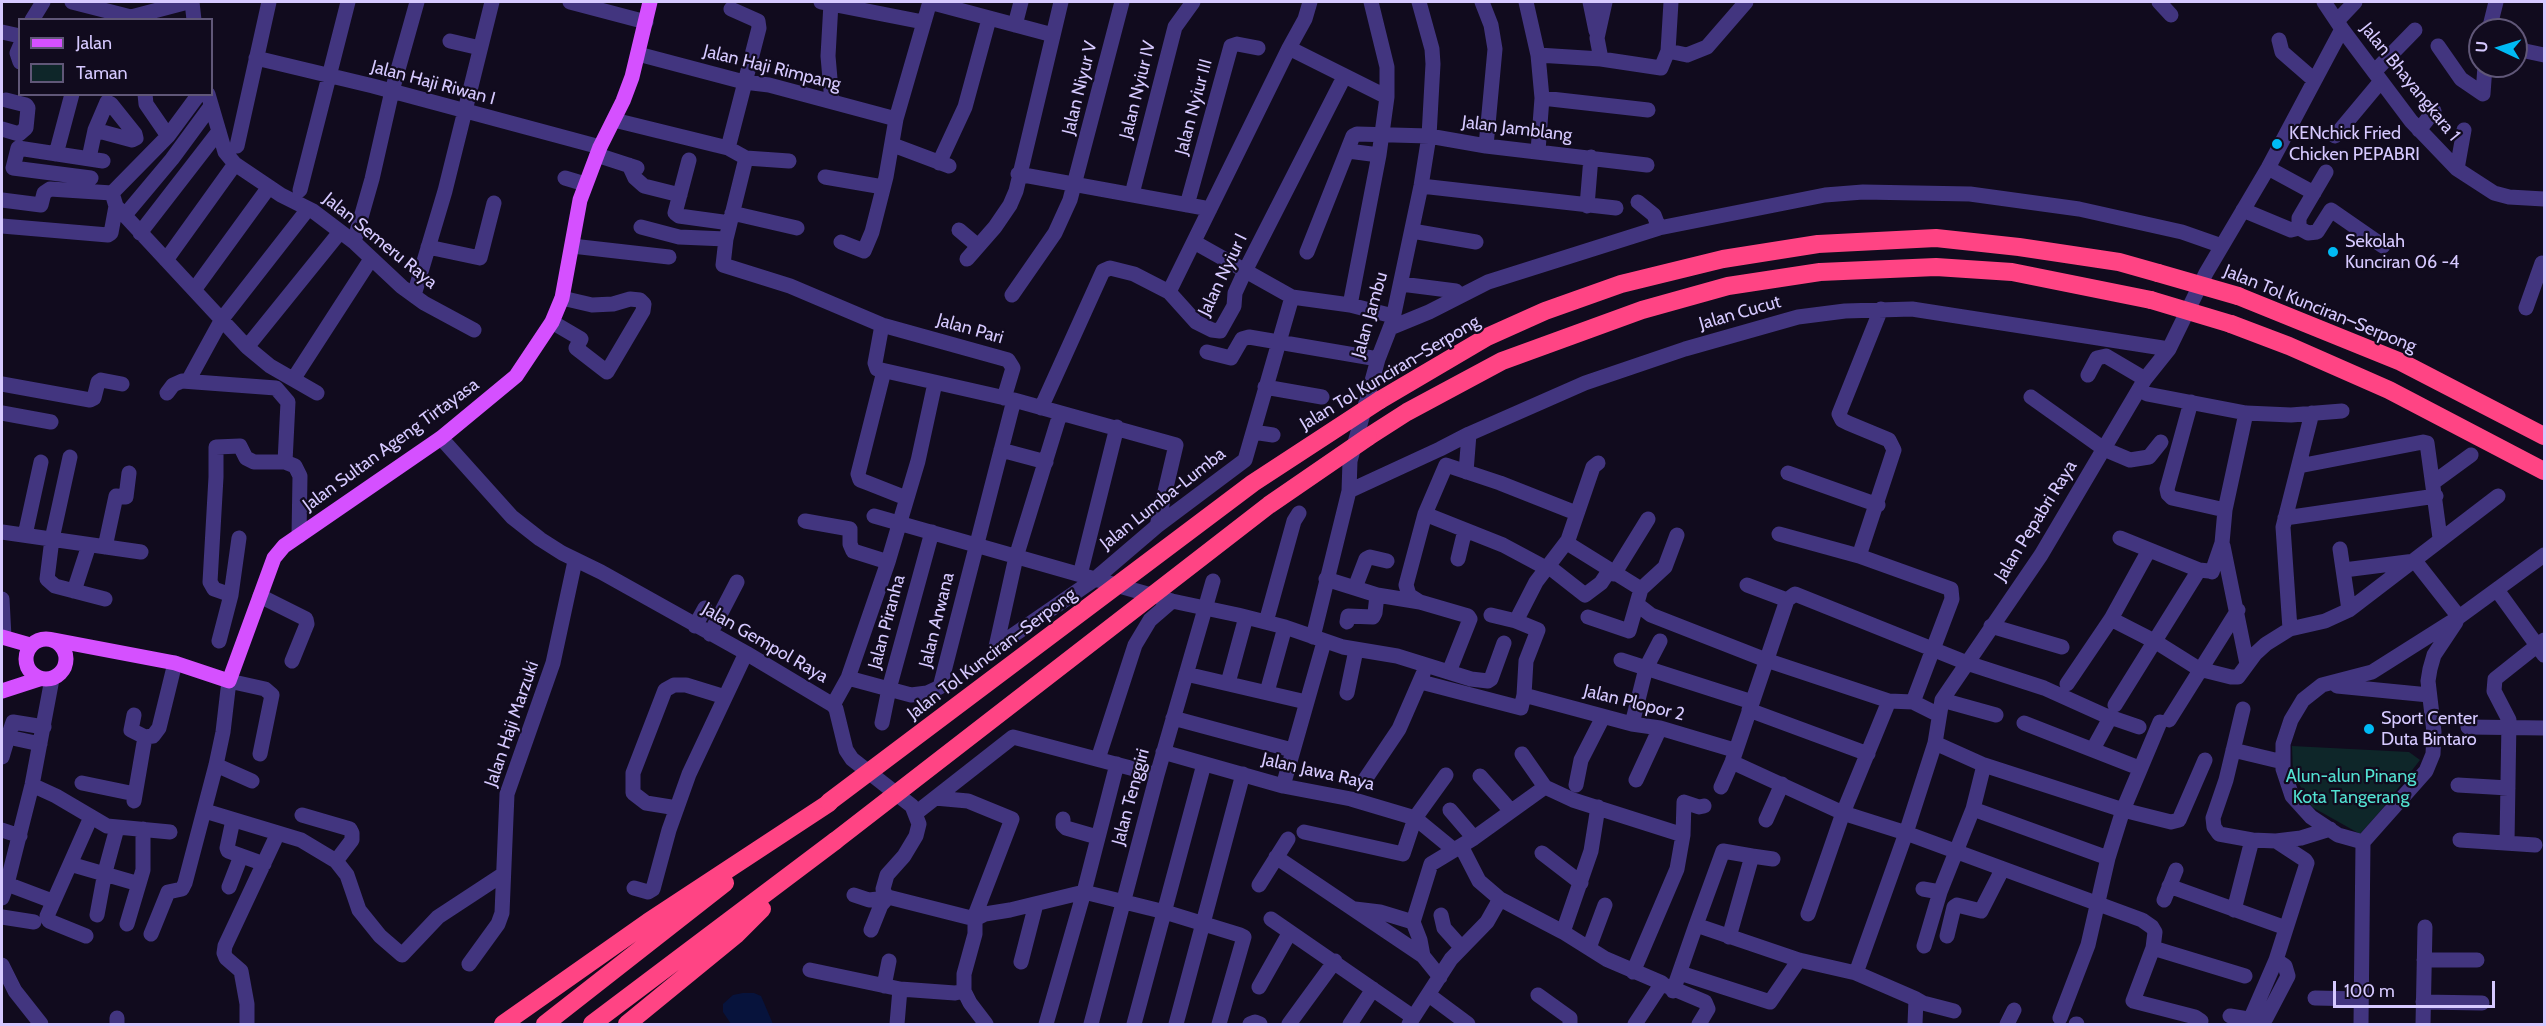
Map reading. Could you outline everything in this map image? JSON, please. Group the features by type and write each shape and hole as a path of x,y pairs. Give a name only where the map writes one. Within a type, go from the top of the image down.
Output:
{"highway":[{"name":"Jalan Tol Kunciran–Serpong","path":"545,1024 829,802 1252,483 1380,400 1487,337 1545,311 1620,284 1735,257 1818,244 1936,238 2108,260 2238,296 2401,362 2544,436"},
{"path":"592,1024 814,858 1269,505 1368,437 1407,412 1502,361 1642,310 1728,286 1820,272 1936,267 2012,272 2151,300 2231,324 2289,346 2389,390 2544,471"},
{"path":"503,1024 648,922 829,802"},
{"path":"627,1024 737,934 814,858"}],"main road":[{"name":"Jalan Sultan Ageng Tirtayasa","path":"229,681 274,558 284,546 441,438 516,376 552,322 562,298 585,184 598,151 623,101 638,54 650,2"},
{"path":"3,637 30,645"},
{"path":"46,679 32,675 25,660 30,645 41,639 175,663 229,681"},
{"path":"2,692 59,675 66,660 65,652 54,640"}],"street":[{"path":"34,18 43,2"},
{"path":"78,3 132,18 188,2"},
{"path":"192,2 194,18"},
{"path":"237,146 268,2"},
{"path":"300,190 348,2"},
{"path":"354,242 417,2"},
{"path":"414,295 445,191 492,2"},
{"path":"570,2 646,22"},
{"path":"832,102 826,2 923,22"},
{"path":"1015,25 1021,2"},
{"path":"967,259 1010,205 1016,191 1018,174 1061,2"},
{"name":"Jalan Niyur V","path":"1012,295 1054,233 1076,183 1122,2"},
{"name":"Jalan Nyiur IV","path":"1132,194 1175,27 1193,2"},
{"path":"1170,292 1289,48 1305,20 1310,2"},
{"path":"1350,305 1379,155 1387,97 1387,67 1371,2"},
{"name":"Jalan Jambu","path":"1284,786 1306,702 1326,579 1349,491 1350,460 1378,359 1392,322 1421,186 1429,136 1432,49 1419,2"},
{"path":"1482,2 1491,25 1495,49 1486,146"},
{"path":"1526,2 1538,54 1542,98 1538,151"},
{"path":"1590,2 1600,59"},
{"path":"1597,38 1605,2"},
{"path":"1538,54 1600,59 1661,68 1668,51 1671,2"},
{"path":"1668,51 1687,54 1707,47 1746,2"},
{"path":"2159,2 2171,15"},
{"name":"Jalan Bhayangkara 1","path":"2324,2 2419,130 2457,169 2494,193 2544,200"},
{"name":"Jalan Pepabri Raya","path":"1856,973 1906,833 1935,743 1940,707 1966,663 2041,555 2104,449 2169,349 2222,246 2268,168 2340,25 2355,2"},
{"path":"2491,18 2496,2"},
{"path":"841,242 864,251 872,232 893,145 896,119 929,5 933,3 1053,35"},
{"path":"728,148 759,28 758,21 731,9"},
{"path":"893,145 944,165 965,107 989,19"},
{"path":"2335,136 2378,76 2415,30"},
{"path":"2,32 18,36"},
{"path":"2279,40 2282,52 2313,79"},
{"path":"450,41 480,48"},
{"name":"Jalan Nyiur III","path":"1187,205 1231,46 1237,44 1258,48"},
{"path":"2438,46 2461,79 2483,94 2484,78"},
{"path":"1289,48 1387,97"},
{"path":"2528,52 2544,55"},
{"name":"Jalan Haji Rimpang","path":"638,54 744,82 769,85 896,119"},
{"name":"Jalan Haji Riwan I","path":"256,58 392,91 598,151 635,167 635,178 644,186 680,195"},
{"name":"Jalan Nyiur I","path":"1041,408 1103,271 1110,268 1134,274 1170,292 1196,322 1212,330 1220,331 1234,306 1235,293 1245,271 1344,77"},
{"path":"56,154 71,96"},
{"path":"145,96 146,104 168,136"},
{"path":"2,226 108,235 111,232 118,205 198,96"},
{"path":"1542,98 1648,110"},
{"path":"2,129 19,134 26,128 28,108 26,105 6,100"},
{"path":"118,205 172,159 210,100"},
{"name":"Jalan Semeru Raya","path":"210,100 225,152 235,164 308,209 354,242 370,259 414,295 474,330"},
{"path":"2419,130 2434,111"},
{"path":"614,120 728,148 746,158 789,161"},
{"path":"91,178 13,168 18,148 96,159 95,130"},
{"path":"2457,169 2464,130"},
{"path":"140,233 219,131"},
{"name":"Jalan Jamblang","path":"1307,252 1355,134 1429,136 1486,146 1647,165"},
{"path":"1348,151 1379,155"},
{"path":"641,227 679,237 726,239 746,158"},
{"path":"1587,206 1591,158"},
{"path":"689,160 675,213 679,216 731,218 797,228"},
{"path":"166,260 235,164"},
{"path":"2268,168 2314,193"},
{"path":"2299,228 2299,218 2326,172"},
{"path":"1018,174 1210,209"},
{"path":"825,177 883,188"},
{"path":"565,178 585,184"},
{"path":"1421,186 1587,206 1616,207"},
{"path":"194,290 269,187"},
{"path":"2,200 39,206 43,203 44,192 51,189 118,205 140,233 247,347 270,366 317,393"},
{"path":"1194,242 1292,297 1350,305 1392,322 1488,282 1659,228 1825,195 1863,192 1970,194 2079,209 2182,232 2222,246"},
{"path":"1638,202 1654,215 1659,228"},
{"path":"428,247 480,258 494,203"},
{"path":"188,381 222,319 308,209"},
{"path":"2243,210 2291,230 2299,228 2308,233 2317,232 2331,210 2383,246"},
{"path":"959,230 978,246"},
{"path":"1412,231 1476,242"},
{"path":"247,347 340,232"},
{"name":"Jalan Pari","path":"726,239 722,261 726,267 790,286 882,325 1008,360 1013,368 1001,450 976,546"},
{"path":"572,246 669,257"},
{"path":"294,378 370,259"},
{"path":"2526,308 2544,262"},
{"path":"1401,284 1456,291"},
{"name":"Jalan Lumba-Lumba","path":"1016,558 996,647 1095,579 1157,526 1245,460 1292,297"},
{"path":"552,322 581,339 576,348 607,372 643,311 644,304 640,300 630,299 613,304 592,305 562,298"},
{"path":"1859,556 1894,455 1893,443 1842,420 1839,414 1881,309"},
{"name":"Jalan Cucut","path":"1349,491 1469,434 1585,383 1685,349 1798,316 1881,309 1912,309 2169,349"},
{"path":"882,325 875,363 877,369 1009,399 1176,445 1157,526"},
{"path":"1208,352 1231,358 1242,339 1246,337 1378,359"},
{"path":"2088,375 2097,358 2106,356 2146,387 2191,402 2246,413 2281,415 2342,411"},
{"path":"884,371 859,477 868,483 906,498"},
{"path":"2,384 90,400 94,398 98,382 101,380 122,384"},
{"path":"167,393 179,381 276,388 288,402 285,462"},
{"path":"833,705 848,678 901,522 918,461 935,383"},
{"path":"236,402 237,386"},
{"path":"1265,387 1322,397"},
{"path":"2031,397 2104,449 2130,459 2142,458 2154,452 2161,442"},
{"path":"2191,402 2167,489 2168,494 2172,498 2225,510"},
{"path":"2,413 51,422"},
{"path":"2246,413 2225,510 2222,543 2228,576 2238,610 2247,664"},
{"path":"2289,629 2283,534 2312,413"},
{"path":"1016,558 1060,414"},
{"path":"1080,575 1117,427"},
{"path":"1253,432 1273,435"},
{"path":"1466,468 1469,434"},
{"name":"Jalan Gempol Raya","path":"441,438 518,523 575,561 601,572 746,653 833,705 846,750 852,759 912,806 916,813"},
{"path":"2299,466 2427,443 2440,538"},
{"path":"231,595 214,590 210,582 216,447 240,446 246,458 254,462 285,462 295,466 300,476 299,536"},
{"path":"1440,449 1466,468 1576,513"},
{"path":"1001,450 1046,462"},
{"path":"2285,518 2435,489 2471,455"},
{"path":"70,457 52,539 47,579 50,583 105,599"},
{"path":"25,535 41,462"},
{"path":"1516,621 1536,582 1566,543 1593,467 1598,463"},
{"path":"1420,602 1409,596 1406,585 1425,514 1444,468 1448,466 1466,468"},
{"path":"74,591 97,546 116,496 126,497 129,473"},
{"path":"1788,473 1878,505"},
{"path":"2111,619 2156,642 2199,669 2231,677 2238,676 2266,644 2289,629 2325,621 2349,610 2415,561 2440,538 2498,496"},
{"path":"1266,622 1294,521 1299,513"},
{"path":"1425,514 1503,545 1547,567 1585,595 1612,572 1648,519"},
{"path":"874,516 1172,601 1266,622 1356,650 1396,656 1471,679 1488,681 1493,675 1504,643"},
{"path":"806,522 850,530 850,544 853,551 888,562"},
{"path":"1458,559 1465,530"},
{"path":"2,532 141,552"},
{"name":"Jalan Piranha","path":"882,723 889,689 933,532"},
{"path":"1779,534 1859,556 1951,589 1952,598 1931,648 1913,702"},
{"path":"1588,618 1629,631 1641,589 1665,567 1677,535"},
{"path":"219,641 231,595 239,538"},
{"path":"2120,538 2206,571 2228,576"},
{"path":"1566,543 1641,589"},
{"path":"2094,749 2113,711 2156,642 2206,571 2222,543"},
{"name":"Jalan Arwana","path":"889,689 911,695 927,693 940,687 976,546"},
{"path":"2340,549 2349,610"},
{"path":"2067,684 2111,619 2149,550"},
{"path":"2363,842 2338,835 2311,817 2292,795 2283,762 2283,744 2291,720 2303,700 2322,685 2372,672 2459,617 2544,555"},
{"path":"1358,589 1356,585 1366,559 1370,557 1387,561"},
{"name":"Jalan Haji Marzuki","path":"469,964 498,924 502,913 507,794 553,663 575,561"},
{"path":"2344,570 2415,561"},
{"path":"2415,561 2459,617"},
{"path":"1326,579 1377,595 1420,602 1468,616 1470,619 1449,672"},
{"name":"Jalan Tenggiri","path":"1091,1024 1163,753 1213,581"},
{"path":"710,634 737,582"},
{"path":"1747,585 1787,600"},
{"path":"2497,590 2542,647 2495,679 2494,691 2507,713 2507,843"},
{"path":"1721,787 1787,600 1795,594 1966,663 2113,711 2139,727"},
{"path":"1347,622 1348,616 1373,616 1376,613 1377,595"},
{"path":"260,596 306,619 307,624 292,661"},
{"path":"2,599 3,637"},
{"path":"1098,759 1135,645 1150,620 1172,601"},
{"path":"1638,605 1651,615 1766,660 1889,701 1913,702 1996,715"},
{"path":"695,626 705,608"},
{"path":"2060,1018 2088,945 2108,858 2139,768 2164,721 2238,610"},
{"path":"1421,682 1521,708 1526,661 1538,630 1516,621 1491,615"},
{"path":"1228,683 1246,617"},
{"path":"2361,1024 2363,842 2426,771 2433,754 2434,743 2429,675 2434,655 2459,617"},
{"path":"1991,626 2062,647"},
{"path":"1267,693 1284,627"},
{"path":"1632,724 1646,668 1660,641"},
{"path":"1347,693 1356,650"},
{"path":"634,888 648,892 653,888 689,774 746,653"},
{"path":"1620,660 1751,706 1868,754"},
{"path":"134,715 131,730 145,737 153,736 159,728 175,663"},
{"path":"1364,781 1399,729 1421,682 1425,665"},
{"path":"1186,674 1306,702"},
{"path":"848,678 889,689"},
{"path":"46,679 44,727 20,836 4,891 52,901"},
{"path":"151,933 168,892 184,886 216,765 229,681 266,689 272,695 260,754"},
{"path":"677,808 646,803 633,793 633,773 666,690 674,685 686,685 724,697"},
{"path":"2322,685 2429,695"},
{"name":"Jalan Plopor 2","path":"1524,694 1603,717 1660,728 1733,756 1782,784 1843,813 1906,833 2142,920 2155,932 2153,948"},
{"path":"1808,914 1843,813 1889,701"},
{"path":"2243,709 2213,818 2214,827 2219,834 2252,840 2276,841 2301,838 2330,829"},
{"path":"1576,785 1581,760 1603,717"},
{"path":"1173,718 1292,750"},
{"path":"2,757 13,722 44,727"},
{"path":"2024,723 2139,768"},
{"path":"2468,727 2544,728"},
{"path":"1636,780 1660,728"},
{"path":"8,737 40,744"},
{"path":"82,783 135,798 145,737"},
{"path":"886,896 883,889 887,875 904,856 916,836 920,824 916,813 1013,737 1157,775"},
{"path":"1935,743 1984,765 2123,810 2176,822 2205,760"},
{"path":"2233,750 2283,762"},
{"name":"Jalan Jawa Raya","path":"1163,753 1284,786 1351,799 1415,818 1463,844"},
{"path":"1522,754 1545,787 1572,800 1683,835"},
{"path":"1046,1024 1084,892 1117,764"},
{"path":"1134,1024 1204,764"},
{"path":"216,765 252,781"},
{"path":"1924,946 1940,892 1973,809 1984,765"},
{"path":"1176,1024 1243,774"},
{"path":"1304,832 1399,855 1406,851 1415,818 1446,775"},
{"path":"1480,776 1511,811"},
{"path":"1766,820 1782,784"},
{"path":"32,785 56,796 107,826 170,832"},
{"path":"2458,785 2508,788"},
{"path":"1423,956 1413,922 1431,864 1545,787"},
{"path":"935,798 968,801 1012,819 975,919 975,934 964,974 964,991 983,1023"},
{"path":"1633,972 1677,869 1683,835 1684,801 1699,807 1704,806"},
{"path":"1563,932 1591,851 1598,807"},
{"path":"1973,809 2108,858"},
{"path":"1450,810 1479,881 1500,899 1633,972 1705,1002 1708,1009 1699,1024"},
{"path":"205,811 310,844 336,861 347,874 359,910 380,936 402,955 438,917 502,875"},
{"path":"302,815 350,829 352,840 336,861"},
{"path":"86,936 49,921 47,916 91,817"},
{"path":"1063,819 1063,825 1066,828 1097,837"},
{"path":"233,820 228,851 264,864"},
{"path":"97,915 105,872 117,828"},
{"path":"127,924 144,865 143,829"},
{"path":"2,830 20,836"},
{"path":"247,1024 248,1004 241,971 224,953 225,946 278,833"},
{"path":"1259,885 1288,839"},
{"path":"2234,910 2252,840"},
{"path":"2460,840 2535,845"},
{"path":"2230,1016 2260,1021 2266,1018 2288,976 2285,966 2276,960 2307,863 2303,856 2276,841"},
{"path":"1635,1024 1680,974 1725,844 1752,856 1773,859"},
{"path":"1542,853 1581,884"},
{"path":"229,887 241,856"},
{"path":"1729,937 1752,856"},
{"path":"1276,857 1423,956 1440,976"},
{"path":"70,864 105,872 139,884"},
{"path":"1947,936 1954,907 1957,905 1981,911 2002,870"},
{"path":"2176,870 2167,893 2234,910 2286,928"},
{"path":"1923,889 1940,892"},
{"path":"855,895 869,900 886,896 975,919 985,914 1084,892 1165,912 1244,937 1219,1024"},
{"path":"871,930 886,896"},
{"path":"1271,919 1373,989 1411,1021 1461,947 1487,922 1500,899"},
{"path":"1021,962 1036,904"},
{"path":"1589,948 1605,905"},
{"path":"1355,909 1372,910 1413,922"},
{"path":"1441,915 1444,928 1461,947"},
{"path":"2,917 34,922"},
{"path":"1696,925 1799,960 1856,973 1923,1003 1954,1011"},
{"path":"2423,1024 2425,927"},
{"path":"1259,987 1290,932"},
{"path":"2201,1021 2195,1017 2133,1001 2153,948 2245,976"},
{"path":"1680,974 1770,1002 1799,960"},
{"path":"2424,960 2477,960"},
{"path":"884,986 889,961"},
{"path":"1291,1021 1335,962"},
{"path":"2,965 15,991 41,1024"},
{"path":"810,969 900,989 955,993 964,991"},
{"path":"897,1024 900,989"},
{"path":"1350,1024 1373,989"},
{"path":"1429,995 1468,1024"},
{"path":"1538,995 1570,1018 1570,1024"},
{"path":"2314,998 2361,999"},
{"path":"1915,1024 1916,999"},
{"path":"2423,1002 2482,1003"},
{"path":"1250,1024 1255,1022 1260,1024"}],"green space":[{"name":"Alun-alun Pinang Kota Tangerang","path":"2292,746 2409,752 2420,760 2360,834 2312,807 2293,773"}],"water":[{"path":"754,993 761,996 773,1024 731,1024 723,1012 723,1004 733,995"}],"place":[{"name":"KENchick Fried Chicken PEPABRI","path":"2277,144"},
{"name":"Sekolah Kunciran 06 -4","path":"2333,252"},
{"name":"Sport Center Duta Bintaro","path":"2369,729"}]}
